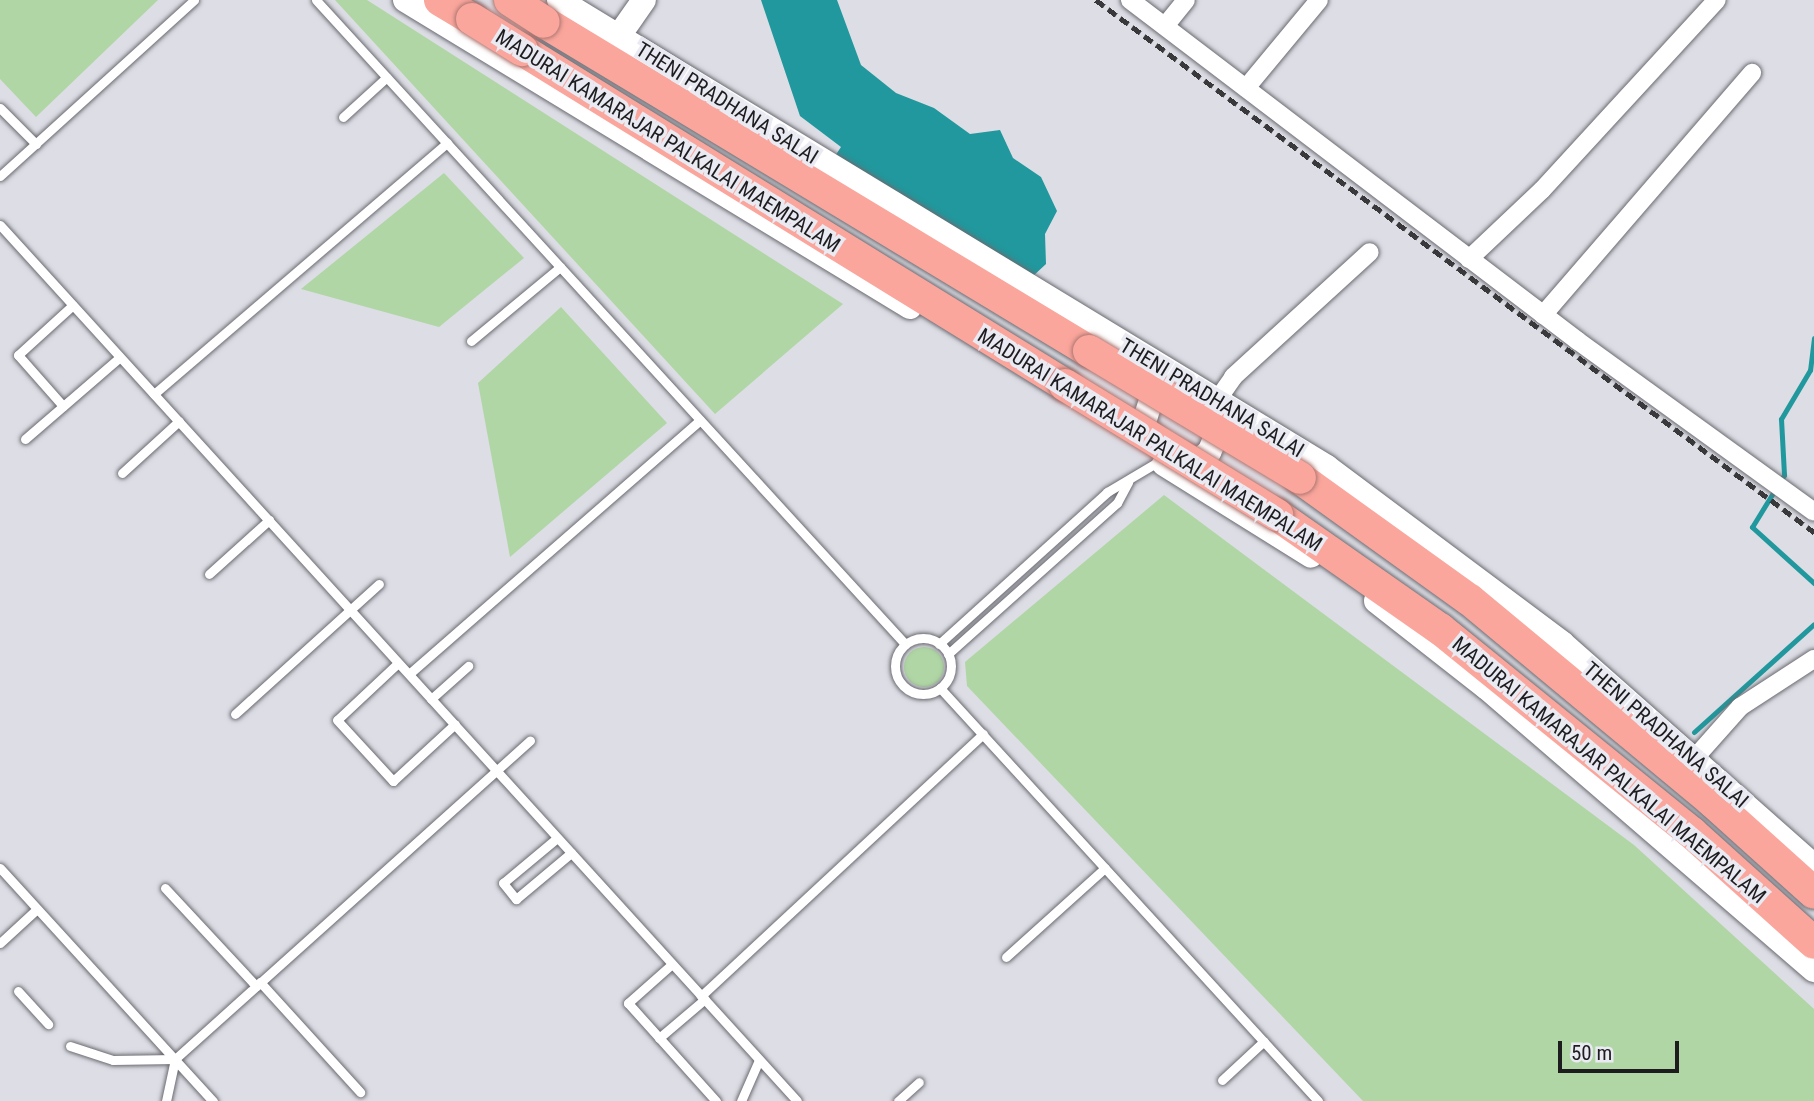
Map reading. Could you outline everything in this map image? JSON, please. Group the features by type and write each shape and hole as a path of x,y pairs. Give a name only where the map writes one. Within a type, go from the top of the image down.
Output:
{"highway":[{"name":"MADURAI KAMARAJAR PALKALAI MAEMPALAM","path":"440,0 1277,515 1440,629 1692,833 1814,943"},
{"name":"MADURAI KAMARAJAR PALKALAI MAEMPALAM","path":"510,0 551,11 1089,351 1300,478 1470,600 1712,801 1814,893"}],"street":[{"path":"405,0 1123,438 1165,453 1199,460 1209,452 1219,430 1214,408 1233,377 1370,252"},
{"path":"486,50 517,0"},
{"path":"618,37 644,0"},
{"path":"1130,0 1543,315 1814,512"},
{"path":"1165,26 1186,0"},
{"path":"1246,88 1320,0"},
{"path":"1469,259 1542,190 1717,0"},
{"name":"THENI PRADHANA SALAI","path":"551,11 618,37 1163,367 1214,408 1242,414 1432,542 1562,643 1814,866"},
{"path":"1543,315 1752,73"},
{"path":"1163,367 1178,392"},
{"path":"1214,408 1178,392 1160,393 1151,401 1143,425 1165,453 1200,487 1344,577 1487,688 1814,970"},
{"path":"1693,760 1740,707 1814,659"}],"lane":[{"path":"0,177 194,0"},
{"path":"316,0 905,644"},
{"path":"343,117 387,78"},
{"path":"0,108 36,144"},
{"path":"154,394 447,143"},
{"path":"0,225 797,1101"},
{"path":"471,341 560,267"},
{"path":"63,406 18,355 73,305"},
{"path":"25,439 120,357"},
{"path":"409,674 700,420"},
{"path":"122,473 179,421"},
{"path":"939,644 1107,492 1128,482 1165,453"},
{"path":"948,654 1117,503 1128,482"},
{"path":"209,575 269,520"},
{"path":"235,713 379,584"},
{"path":"921,638 939,644 948,654 950,673 940,688 921,695 903,687 894,663 905,644 921,638"},
{"path":"398,663 337,720 393,781 454,724"},
{"path":"431,699 468,666"},
{"path":"940,688 1318,1101"},
{"path":"659,1038 983,734"},
{"path":"166,1101 175,1059 530,740"},
{"path":"558,838 503,883 516,899 571,853"},
{"path":"0,868 213,1101"},
{"path":"1006,957 1105,868"},
{"path":"165,888 360,1092"},
{"path":"0,943 37,909"},
{"path":"672,964 628,1003 716,1101"},
{"path":"18,991 48,1024"},
{"path":"1222,1080 1264,1041"},
{"path":"69,1046 113,1060 175,1059"},
{"path":"741,1101 760,1060"},
{"path":"898,1101 919,1082"}],"green space":[{"path":"0,0 158,0 36,117 0,79"},
{"path":"335,0 367,0 843,304 715,414"},
{"path":"444,173 524,258 439,327 301,289"},
{"path":"561,307 667,423 510,557 478,383"},
{"path":"1164,495 1634,845 1814,1009 1814,1101 1363,1101 967,686 965,662"},
{"path":"924,647 932,648 938,653 943,659 943,675 938,681 932,686 924,687 916,686 910,681 905,675 904,667 905,659 910,653 916,648"}],"water":[{"path":"761,0 837,0 861,65 896,93 934,108 970,134 1000,130 1013,158 1041,177 1057,211 1045,234 1046,264 1032,277 835,156 841,147 800,116"}],"waterway":[{"path":"1814,338 1810,370 1781,419 1784,475 1752,527 1814,583"},
{"path":"1694,732 1814,624"}],"railway":[{"path":"1096,0 1814,532"}]}
